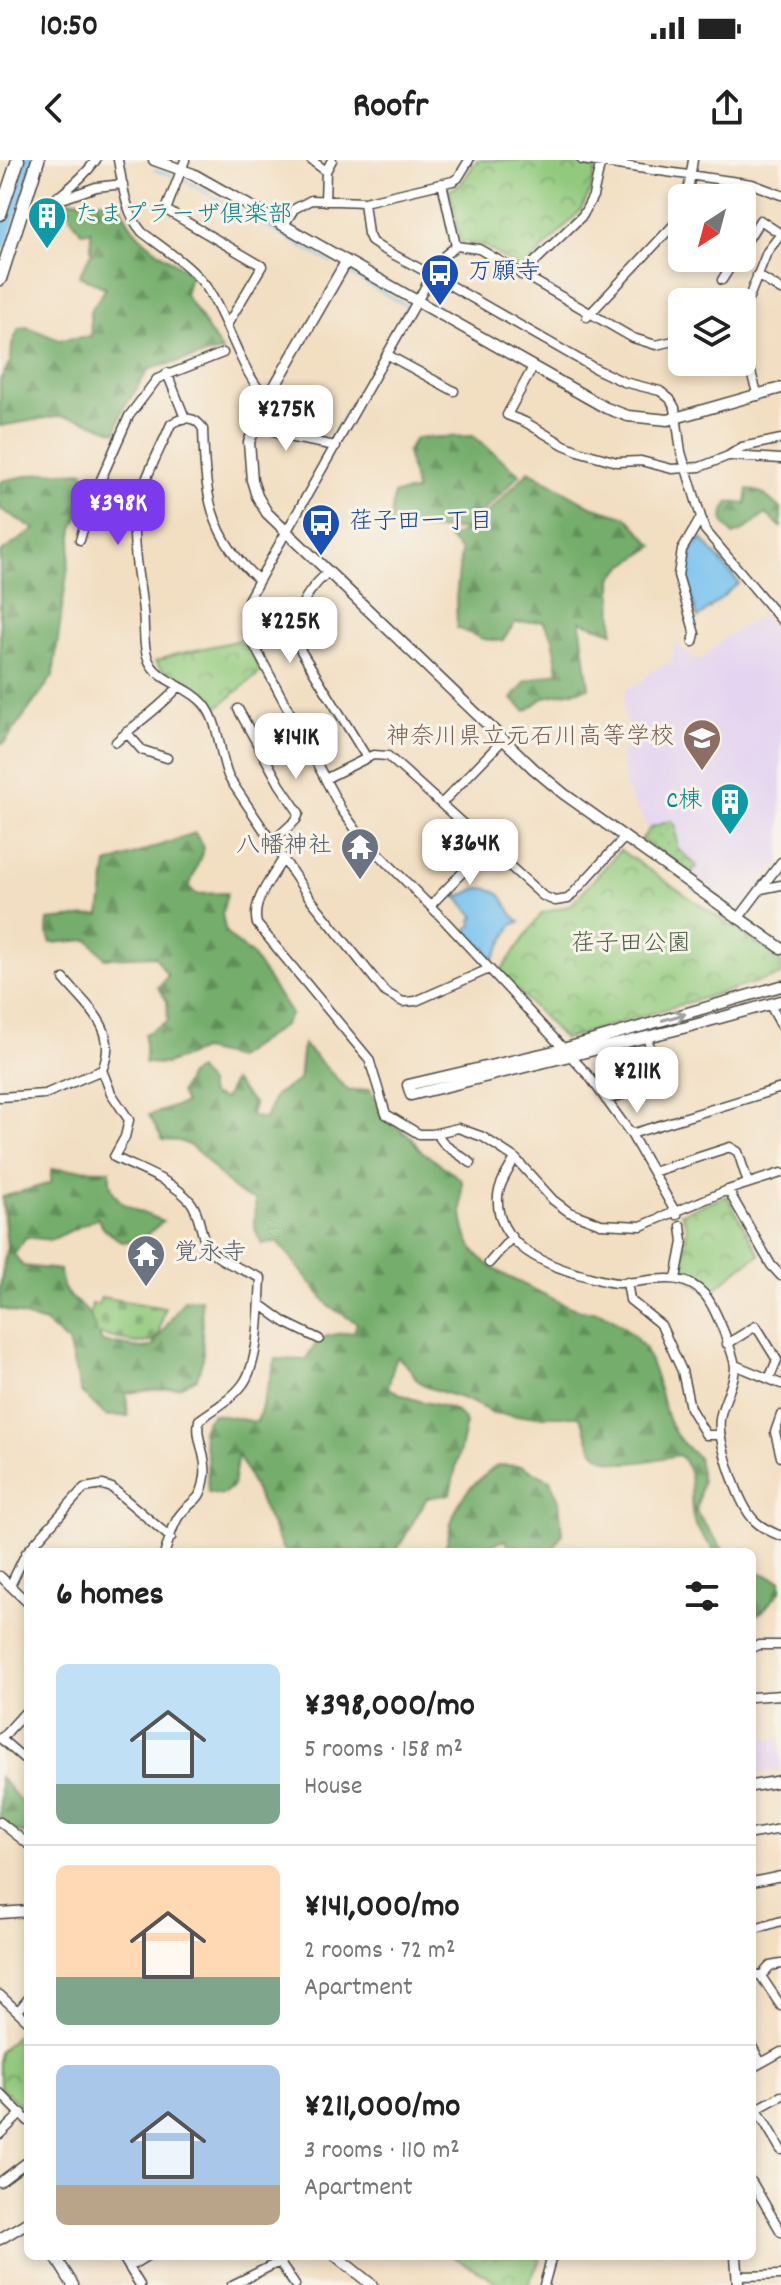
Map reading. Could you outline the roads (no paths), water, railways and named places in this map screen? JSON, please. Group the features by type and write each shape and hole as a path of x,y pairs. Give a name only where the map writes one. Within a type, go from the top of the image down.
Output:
{"main road":[{"path":"0,214 18,160"},
{"path":"0,279 38,160"}],"street":[{"path":"21,212 31,214 58,196 96,160"},
{"path":"118,160 134,222 205,286 248,371 262,394 268,398"},
{"path":"154,160 183,164 346,262 606,408 651,420 676,419 781,388"},
{"path":"311,160 326,171"},
{"path":"325,201 326,171 332,160"},
{"path":"284,225 301,203 311,200 364,202 442,183 458,178 469,160"},
{"path":"582,160 600,165 752,184 781,195"},
{"path":"690,184 693,160"},
{"path":"183,164 166,210 262,266 227,325"},
{"path":"521,275 583,215 593,196 600,165"},
{"path":"442,183 456,246"},
{"path":"58,196 65,198 96,187 123,184"},
{"path":"364,202 372,242 624,382 660,391 670,399 686,469 705,530 781,620"},
{"path":"752,288 767,252 781,234 760,220 756,226"},
{"path":"588,316 668,231"},
{"path":"668,342 656,345 633,338 588,316 479,249 456,246 445,255 432,275 248,600 247,632 341,809 359,834 567,1052 631,1134 676,1213"},
{"path":"346,262 268,398 249,442 252,480 267,513 503,740 564,794 781,948"},
{"path":"722,280 727,272"},
{"path":"757,275 781,290"},
{"path":"80,540 91,502 129,416 157,379 223,353"},
{"path":"388,355 454,391"},
{"path":"533,367 507,415 581,452 617,462 641,461 672,469 686,469 700,467 742,447 781,439"},
{"path":"167,373 185,418"},
{"path":"752,376 758,396"},
{"path":"259,580 244,567 215,520 208,501 200,423 185,418 171,424 138,505 134,524 134,551 146,655 152,667 198,698 206,707 229,778 309,897 385,992 403,1002 416,1001 489,969"},
{"path":"257,419 282,436 336,446"},
{"path":"728,456 781,459"},
{"path":"693,642 695,634 678,575 682,550 700,519"},
{"path":"328,572 301,602 296,636 301,651 367,758"},
{"path":"116,742 166,702 179,686"},
{"path":"238,709 299,813 296,820 272,842"},
{"path":"126,732 142,750 167,758"},
{"path":"442,803 503,740"},
{"path":"325,779 379,753 388,756 543,896 555,901 568,899 625,837"},
{"path":"430,906 488,846"},
{"path":"283,859 260,897 254,913 257,924 369,1059 386,1114 419,1134 449,1128 472,1132 515,1158 553,1200 569,1212 601,1224 641,1226 728,1190 781,1173"},
{"path":"738,919 781,862"},
{"path":"761,889 781,885"},
{"path":"0,1097 45,1094 102,1070 106,1061 105,1036 97,1016 64,979"},
{"path":"781,986 567,1052 411,1095 408,1085 567,1052 647,1037 776,1003 781,1025"},
{"path":"606,1100 660,1083 647,1037"},
{"path":"102,1070 111,1093 129,1120 125,1137 114,1157 188,1198 198,1214 207,1246 215,1255 261,1278 249,1374 231,1397 199,1420 196,1432 206,1472 202,1493 179,1516 167,1548"},
{"path":"631,1134 781,1088"},
{"path":"436,1133 445,1145 471,1163"},
{"path":"653,1172 730,1147 738,1152 748,1183"},
{"path":"515,1158 500,1187 498,1199 505,1229 532,1256 551,1265 606,1281 684,1280 712,1304 735,1365 722,1406 719,1435 744,1506 754,1520 781,1536"},
{"path":"728,1190 771,1265 781,1276"},
{"path":"676,1279 683,1242 681,1226"},
{"path":"489,1263 512,1237"},
{"path":"627,1282 630,1300 661,1325 682,1371 690,1408 706,1435 719,1435"},
{"path":"260,1304 286,1323 319,1339"},
{"path":"727,1344 756,1326 777,1360 769,1379"},
{"path":"735,1365 781,1384"},
{"path":"781,1415 775,1432 781,1457"},
{"path":"30,1548 84,1488 93,1485 112,1488 171,1538"},
{"path":"10,1586 24,1557"},
{"path":"0,1576 24,1599"},
{"path":"756,1646 781,1645"},
{"path":"756,1697 781,1695"},
{"path":"24,1713 1,1738 24,1758"},
{"path":"756,1785 781,1781"},
{"path":"0,1822 24,1841"},
{"path":"756,1833 781,1829"},
{"path":"756,1881 781,1876"},
{"path":"0,1913 24,1911"},
{"path":"756,1929 781,1921"},
{"path":"781,1964 770,1966 756,1975 781,2006"},
{"path":"0,1995 24,2017"},
{"path":"18,2011 24,2004"},
{"path":"756,2066 781,2052"},
{"path":"756,2054 761,2063"},
{"path":"0,2093 24,2116"},
{"path":"756,2104 781,2096"},
{"path":"756,2108 781,2150"},
{"path":"0,2134 24,2118"},
{"path":"0,2182 24,2164"},
{"path":"756,2189 781,2232"},
{"path":"0,2239 24,2224"},
{"path":"57,2260 73,2285"},
{"path":"125,2260 140,2285"},
{"path":"129,2267 140,2260"},
{"path":"232,2285 281,2260"},
{"path":"283,2260 295,2285"},
{"path":"341,2260 372,2285"},
{"path":"544,2285 551,2260"},
{"path":"736,2260 739,2280 781,2275"}],"water":[{"path":"702,539 739,583 698,618 684,574 687,574 691,549"},
{"path":"477,888 501,895 520,922 512,925 493,960 485,951 486,947 481,951 464,932 473,924 471,921 475,917 452,892 460,897"}],"waterway":[{"path":"0,243 28,160"},
{"path":"155,170 172,175"},
{"path":"184,180 331,263"},
{"path":"331,438 407,306 351,275"}],"place":[{"name":"たまプラーザ倶楽部","path":"47,250"},
{"name":"万願寺","path":"440,307"},
{"name":"荏子田一丁目","path":"321,557"},
{"name":"神奈川県立元石川高等学校","path":"702,772"},
{"name":"C棟","path":"730,836"},
{"name":"八幡神社","path":"360,881"},
{"name":"覚永寺","path":"146,1288"}],"park label":[{"name":"荏子田公園","path":"631,945"}]}
